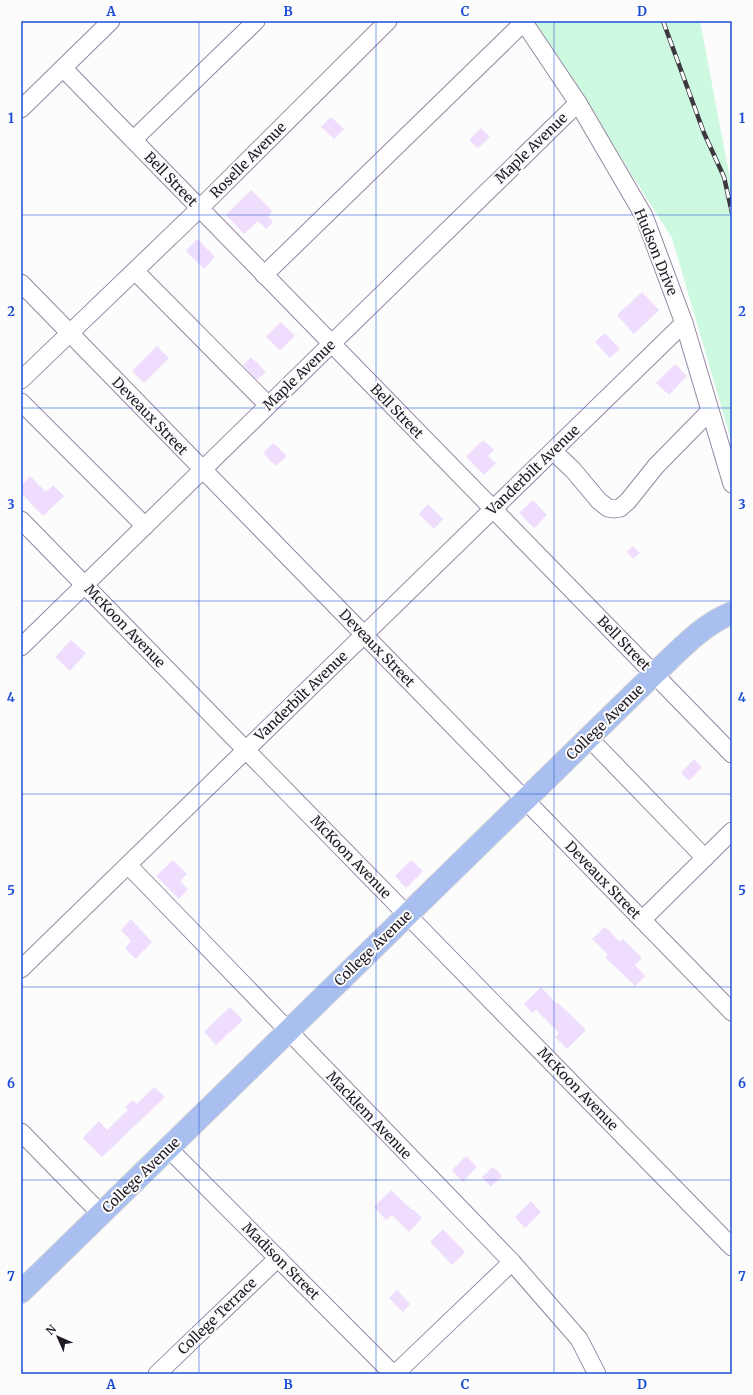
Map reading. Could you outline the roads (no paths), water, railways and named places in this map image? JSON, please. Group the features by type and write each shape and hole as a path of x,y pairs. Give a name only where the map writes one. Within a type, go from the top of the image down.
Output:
{"main road":[{"name":"College Avenue","path":"21,1292 654,674 706,626 732,613"}],"street":[{"path":"21,109 111,21"},
{"path":"133,140 256,21"},
{"name":"Roselle Avenue","path":"21,380 199,209 388,21"},
{"path":"264,275 523,22"},
{"name":"Hudson Drive","path":"523,22 578,103 644,216 684,323 732,484"},
{"name":"Bell Street","path":"63,68 732,754"},
{"name":"Maple Avenue","path":"21,647 578,103"},
{"path":"135,271 268,405"},
{"name":"Deveaux Street","path":"21,283 642,920 731,1009"},
{"name":"Vanderbilt Avenue","path":"21,969 684,323"},
{"path":"21,402 145,526"},
{"path":"553,451 573,470 599,501 608,508 614,510 620,508 628,501 656,466 710,411"},
{"name":"McKoon Avenue","path":"21,520 732,1247"},
{"path":"589,738 705,858"},
{"path":"642,920 732,831"},
{"name":"Macklem Avenue","path":"128,865 512,1262 579,1339 597,1374"},
{"path":"21,1132 101,1214"},
{"name":"Madison Street","path":"168,1148 394,1374"},
{"name":"College Terrace","path":"157,1374 278,1258"},
{"path":"394,1374 512,1262"}],"railway":[{"path":"663,21 704,133 724,177 732,213"}]}
